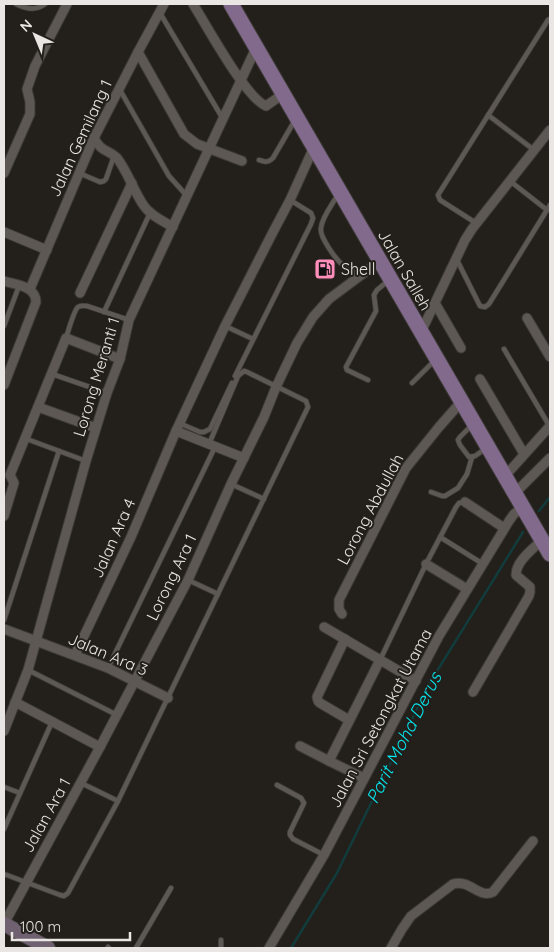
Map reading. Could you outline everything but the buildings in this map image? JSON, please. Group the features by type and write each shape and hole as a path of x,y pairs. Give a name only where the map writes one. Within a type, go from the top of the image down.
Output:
{"main road":[{"name":"Jalan Salleh","path":"231,4 550,554"},
{"path":"4,924 42,947"}],"street":[{"path":"4,173 30,114 27,89 34,66 67,4"},
{"name":"Jalan Gemilang 1","path":"30,289 94,138 164,4"},
{"path":"193,4 241,81 264,105 266,106 283,94"},
{"name":"Lorong Meranti 1","path":"4,731 7,712 15,702 28,670 86,461 107,393 120,359 129,320 256,48"},
{"path":"138,52 184,134 194,142 209,149 242,161"},
{"path":"421,332 456,259 476,223 550,130"},
{"path":"94,138 98,146 117,159 150,213 172,227"},
{"name":"Jalan Ara 4","path":"75,655 131,537 178,427 225,326 290,200 314,147"},
{"path":"80,293 132,183"},
{"path":"4,232 47,250"},
{"name":"Lorong Ara 1","path":"100,747 188,580 297,343 313,317 329,299 380,261"},
{"path":"4,281 30,289 36,297 36,302 6,370 4,385"},
{"path":"435,303 461,348"},
{"path":"527,318 550,353"},
{"path":"4,516 14,483 10,475 66,338 120,359"},
{"path":"480,379 524,454"},
{"name":"Lorong Abdullah","path":"342,614 339,609 339,600 406,468 461,402"},
{"path":"38,407 96,428"},
{"path":"505,476 550,426"},
{"path":"178,427 212,445 244,458"},
{"path":"515,493 550,458"},
{"path":"465,502 504,528"},
{"name":"Jalan Sri Setongkat Utama","path":"269,948 324,855 440,636 467,589 504,528 514,514 523,507"},
{"path":"473,692 530,592 530,587 516,575 516,572 520,563 542,540"},
{"path":"426,564 467,589"},
{"path":"324,627 416,681"},
{"name":"Jalan Ara 3","path":"4,629 108,668 168,698"},
{"path":"345,639 317,697 320,703 349,720"},
{"path":"329,762 380,660"},
{"path":"15,702 100,747"},
{"path":"300,746 364,778"},
{"name":"Jalan Ara 1","path":"4,924 100,747"},
{"path":"392,948 411,916 453,884 464,883 484,894 493,892 533,841"}],"lane":[{"path":"16,4 33,9 45,4"},
{"path":"160,13 223,119"},
{"path":"476,223 440,200 438,195 550,19"},
{"path":"119,88 169,176 187,196"},
{"path":"488,115 534,150"},
{"path":"259,160 264,162 273,158 296,117"},
{"path":"79,173 100,182 104,181 114,156"},
{"path":"456,259 480,306 485,307 489,304 549,208 510,181"},
{"path":"340,192 320,230 337,260 346,268 360,275"},
{"path":"178,427 200,432 210,429 311,224 313,218 311,213 290,200"},
{"path":"104,312 150,213"},
{"path":"368,380 347,370 346,367 376,311 374,295 390,279"},
{"path":"4,326 19,286"},
{"path":"66,338 75,312 80,306 87,306 129,320"},
{"path":"225,326 253,339"},
{"path":"504,349 550,426"},
{"path":"412,383 436,359"},
{"path":"4,874 60,895 64,896 67,894 118,801 168,698 308,407 306,401 247,372 241,373 212,445 108,668"},
{"path":"52,374 107,393"},
{"path":"472,457 467,455 458,440 474,423"},
{"path":"24,438 86,461"},
{"path":"431,492 445,496 458,488 467,474 472,457 488,447"},
{"path":"4,620 59,451"},
{"path":"231,484 264,499"},
{"path":"380,660 426,564 456,507 459,503 465,502"},
{"path":"440,537 483,564"},
{"path":"188,580 218,594"},
{"path":"28,670 117,715"},
{"path":"4,829 52,722"},
{"path":"81,782 118,801"},
{"path":"278,785 301,798 304,803 290,835 293,839 324,855"},
{"path":"4,787 20,793"},
{"path":"136,948 171,888"},
{"path":"221,940 221,948"}],"waterway":[{"path":"539,511 550,497"},
{"name":"Parit Mohd Derus","path":"291,948 337,873 429,684 523,532"}],"place":[{"name":"Shell","path":"325,269"}]}
